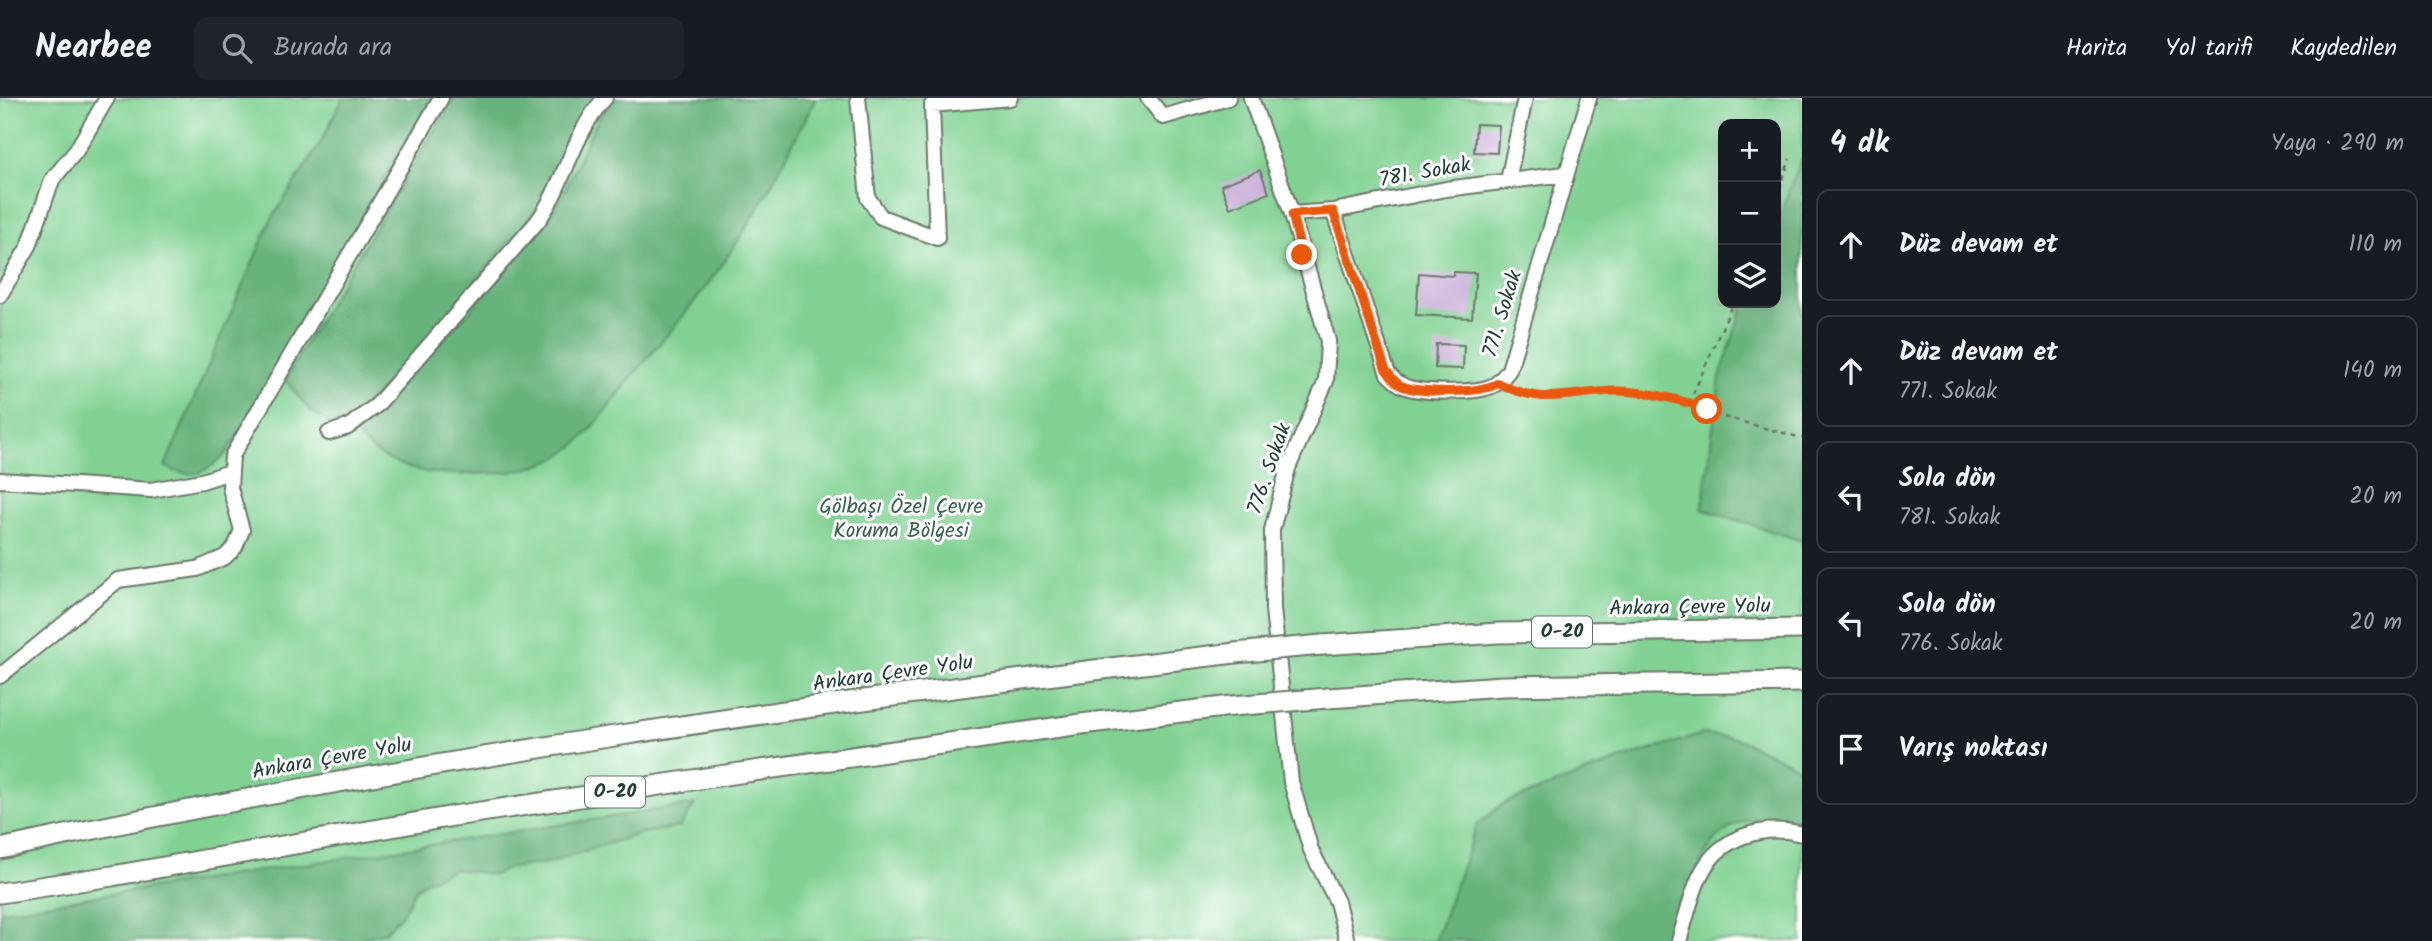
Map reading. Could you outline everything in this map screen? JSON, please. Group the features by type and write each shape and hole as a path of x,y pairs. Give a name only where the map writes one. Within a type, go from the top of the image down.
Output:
{"highway":[{"name":"Ankara Çevre Yolu","path":"0,849 309,786 451,762 1048,675 1235,653 1498,633 1802,629"},
{"name":"O-20","path":"0,893 113,876 454,816 1081,724 1232,706 1503,686 1802,682"},
{"path":"0,838 86,830"}],"street":[{"path":"0,295 29,246 52,180 76,151 107,98"},
{"path":"0,676 118,580 197,569 225,557 235,547 242,530 230,488 232,456 441,98"},
{"path":"329,433 348,428 377,405 537,222 554,198 592,115 605,98"},
{"path":"858,98 868,198 872,207 881,217 937,238 932,105 1010,98"},
{"path":"1148,98 1163,117 1228,98"},
{"name":"776. Sokak","path":"1251,98 1292,214 1328,341 1325,381 1288,468 1272,530 1273,609 1291,782 1311,850 1337,902 1347,941"},
{"path":"1508,181 1525,98"},
{"name":"771. Sokak","path":"1333,211 1385,368 1395,381 1410,388 1451,390 1482,389 1498,383 1509,370 1589,98"},
{"name":"781. Sokak","path":"1292,214 1333,211 1446,189 1565,174"},
{"path":"0,480 150,490 202,481 230,472"},
{"path":"1679,941 1700,874 1721,849 1740,837 1764,830 1789,830 1802,834"}],"path":[{"path":"1781,184 1790,159"},
{"path":"1689,402 1731,308"},
{"path":"1498,383 1515,392 1542,397 1628,391 1689,402 1724,417 1802,438"}],"green space":[{"name":"Gölbaşı Özel Çevre Koruma Bölgesi","path":"0,98 1802,98 1802,941 0,941"},
{"path":"343,98 431,98 228,451 214,464 199,472 191,474 174,471 165,466 271,220 321,142"},
{"path":"454,98 598,98 572,136 550,192 540,208 368,403 348,424 335,426 311,412 285,380"},
{"path":"614,98 816,98 764,198 717,272 601,417 575,445 553,460 539,465 511,472 482,474 425,472 386,459 375,452 354,433 478,302 547,219 565,189 594,127"},
{"path":"1802,158 1802,541 1702,509 1720,377 1742,308 1781,308 1781,210"},
{"path":"1702,734 1736,738 1793,764 1802,771 1802,821 1771,817 1746,820 1726,831 1711,846 1699,866 1690,889 1677,941 1435,941 1477,825 1503,804 1622,759"},
{"path":"695,804 680,827 642,833 547,863 508,868 495,875 454,869 427,880 415,890 403,913 385,932 360,941 0,941 0,911"}],"building":[{"path":"1476,124 1499,125 1497,153 1474,152"},
{"path":"1260,170 1269,193 1230,208 1221,185"},
{"path":"1453,272 1476,273 1472,318 1416,315 1419,273 1453,276"},
{"path":"1436,344 1464,345 1463,369 1435,368"}],"route":[{"path":"1302,255 1292,214 1333,211 1385,368 1399,384 1410,388 1451,390 1482,389 1498,383 1515,392 1557,398 1628,391 1689,402 1707,409"}]}
